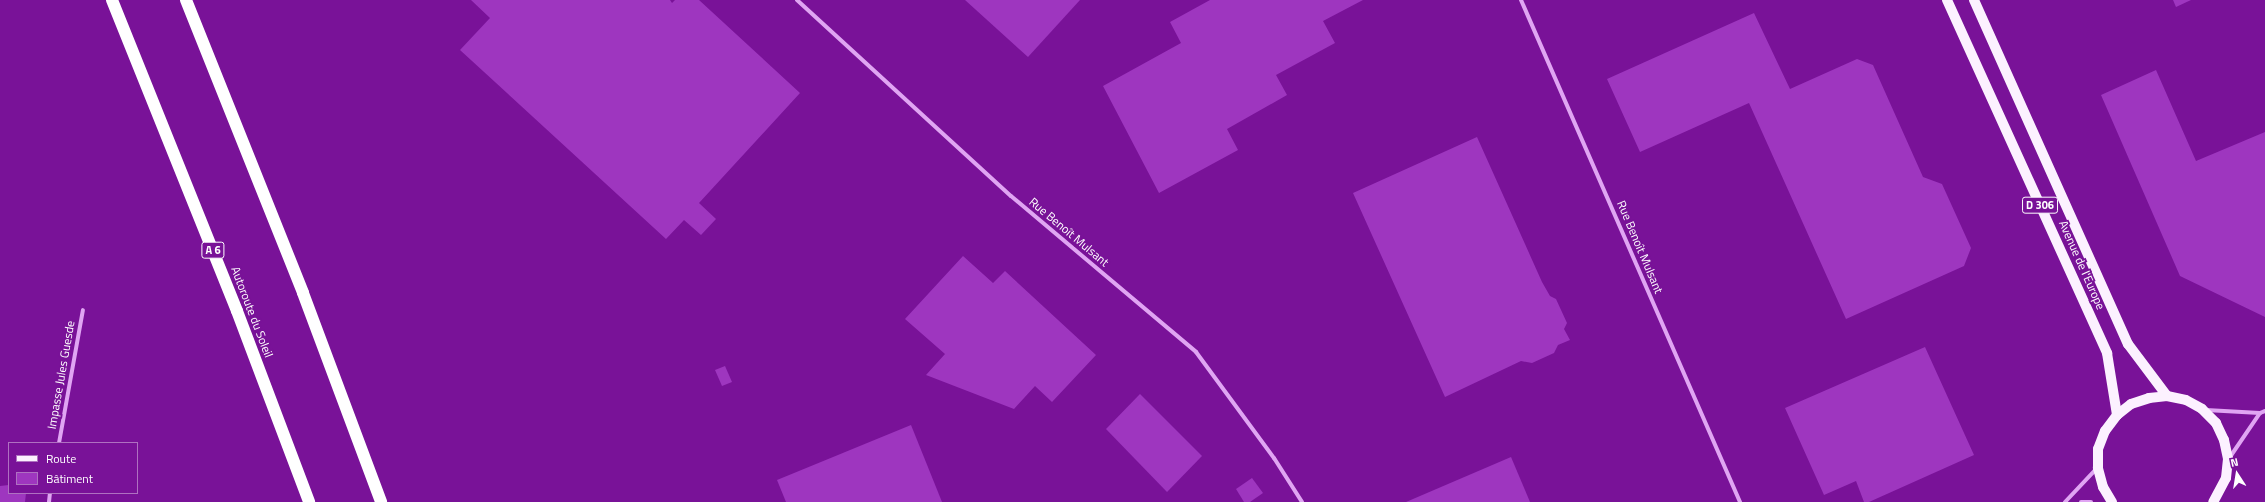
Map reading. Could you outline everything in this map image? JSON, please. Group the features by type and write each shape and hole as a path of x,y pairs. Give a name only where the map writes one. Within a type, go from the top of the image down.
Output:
{"highway":[{"name":"Autoroute du Soleil","path":"112,0 231,296 309,502"},
{"path":"186,0 303,293 381,502"}],"main road":[{"name":"Avenue de l'Europe","path":"1948,0 2107,353 2117,415"},
{"name":"Avenue de l'Europe","path":"1974,0 2128,344 2167,396"},
{"path":"2112,502 2103,488 2098,468 2098,449 2105,430 2117,415 2131,404 2149,398 2167,396 2186,400 2202,409 2216,423 2224,440 2228,459 2226,478 2213,502"}],"street":[{"name":"Rue Benoît Mulsant","path":"797,0 1011,196 1196,352 1274,458 1302,502"},
{"name":"Rue Benoît Mulsant","path":"1521,0 1740,502"},
{"name":"Impasse Jules Guesde","path":"59,442 83,310"},
{"path":"2202,409 2260,413 2265,411"},
{"path":"2228,459 2260,413"},
{"path":"2065,502 2098,468"},
{"path":"2082,502 2091,502"}],"building":[{"path":"471,0 670,0 672,3 675,0 699,0 800,93 699,203 716,219 701,235 684,220 666,239 460,50 490,18"},
{"path":"965,0 1080,0 1028,57"},
{"path":"1210,0 1363,0 1323,21 1335,43 1276,75 1287,95 1227,129 1238,150 1159,193 1103,86 1181,43 1170,22"},
{"path":"2173,0 2191,0 2176,7"},
{"path":"1754,13 1790,89 1857,59 1873,65 1923,177 1942,184 1971,248 1964,266 1846,319 1749,103 1640,152 1607,79"},
{"path":"2156,70 2196,161 2265,132 2265,317 2180,276 2101,95"},
{"path":"1477,137 1542,282 1550,296 1556,299 1567,323 1564,329 1570,340 1558,345 1554,353 1532,363 1521,361 1445,397 1353,193"},
{"path":"963,256 993,283 1005,271 1096,355 1052,402 1035,386 1014,409 926,375 945,354 905,319"},
{"path":"1925,347 1974,455 1869,502 1864,502 1856,481 1824,495 1785,408"},
{"path":"725,366 732,382 722,386 715,370"},
{"path":"1140,394 1202,456 1167,492 1106,429"},
{"path":"911,425 942,502 786,502 777,480"},
{"path":"1511,457 1530,502 1406,502"},
{"path":"1252,478 1263,493 1250,502 1244,502 1236,489"},
{"path":"8,485 8,494 26,494 25,502 0,502 0,486"}]}
